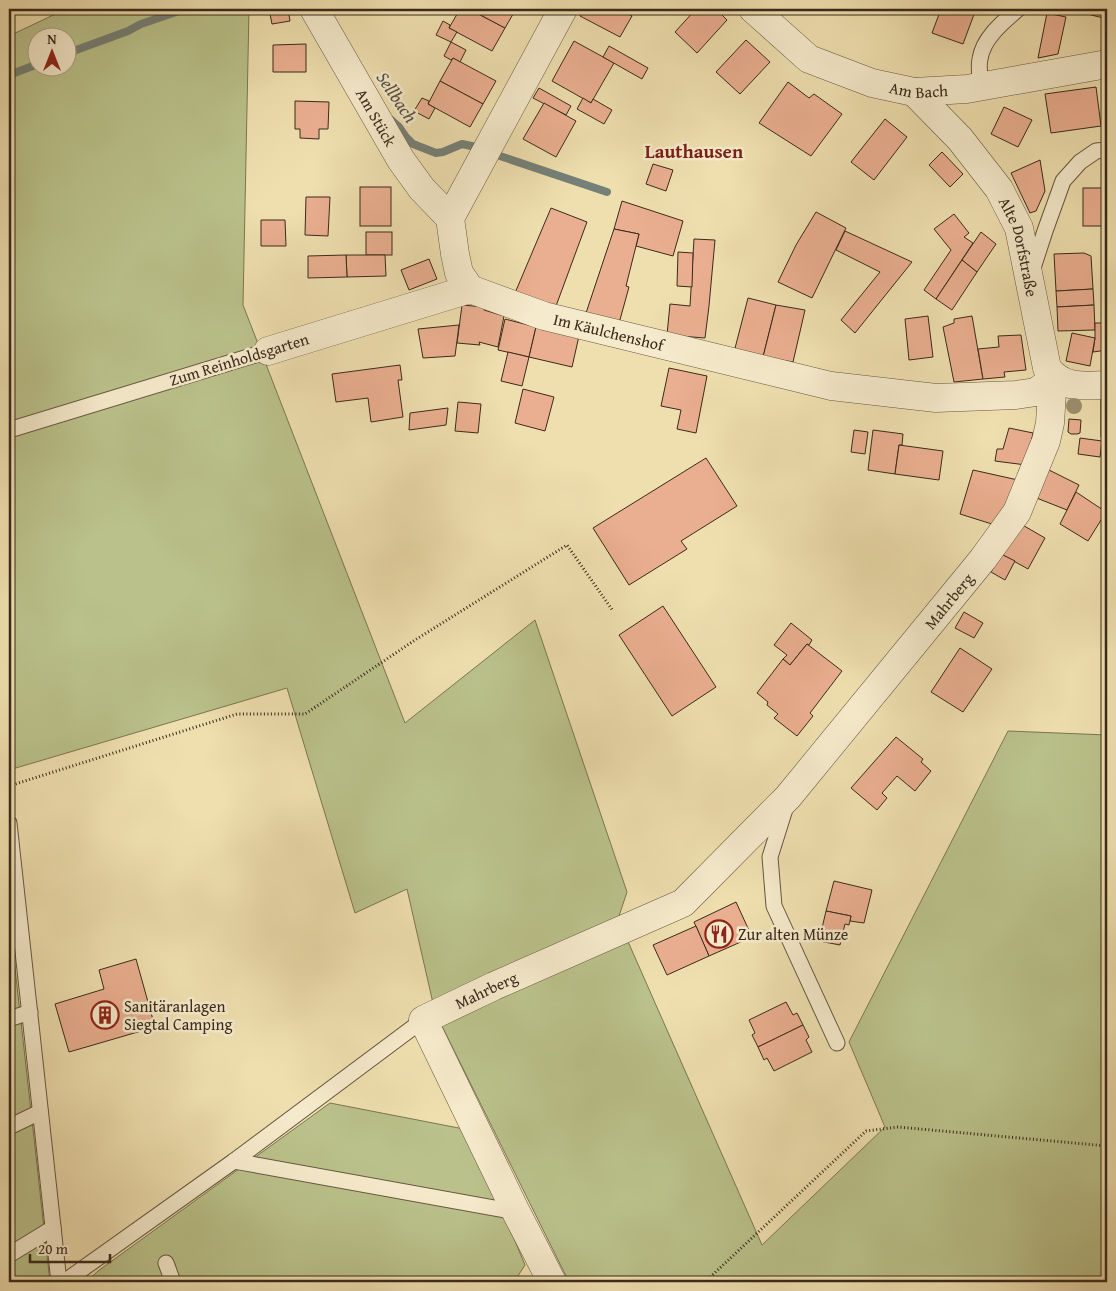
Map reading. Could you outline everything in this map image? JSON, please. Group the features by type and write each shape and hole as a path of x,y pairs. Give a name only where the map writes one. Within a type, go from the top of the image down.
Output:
{"street":[{"name":"Am Stück","path":"314,9 401,160 422,189 450,218"},
{"path":"470,289 460,273 455,254 450,218 563,9"},
{"name":"Am Bach","path":"753,9 809,59 872,83 914,92 967,89 1107,64"},
{"name":"Alte Dorfstraße","path":"914,92 960,139 999,189 1019,228 1047,368 1053,377"},
{"name":"Zum Reinholdsgarten","path":"268,351 470,289"},
{"name":"Im Käulchenshof","path":"470,289 544,316 831,386 936,398 1016,395 1036,392 1053,377"},
{"path":"1053,377 1069,384 1107,385"},
{"name":"Mahrberg","path":"423,1020 494,986 683,903 788,797 983,559 1017,512 1046,440 1050,423 1053,377"},
{"path":"423,1020 552,1282"}],"lane":[{"path":"980,86 979,61 981,52 987,40 1018,9"},
{"path":"1030,279 1063,181 1080,162 1096,152 1107,150"},
{"name":"Zum Reinholdsgarten","path":"9,430 268,351"},
{"name":"Mahrberg","path":"788,797 770,858 774,906 837,1043"},
{"path":"9,823 14,915 30,1012 59,1282"},
{"path":"9,1019 30,1012"},
{"path":"64,1282 234,1161 423,1020"},
{"path":"9,1127 40,1112"},
{"path":"234,1161 516,1212"},
{"path":"9,1255 53,1228"},
{"path":"166,1263 174,1282"}],"path":[{"path":"9,786 237,714 305,714 414,640 567,545 613,611"},
{"path":"705,1282 866,1131 898,1127 1107,1146"}],"green space":[{"path":"66,9 249,9 243,305 405,723 535,620 627,892 618,919 762,1245 885,1127 849,1042 1008,731 1107,735 1107,1282 569,1282 435,1012 407,889 355,913 287,688 9,770 9,36"},
{"path":"9,914 50,1282 9,1282"},
{"path":"330,1103 469,1130 525,1265 514,1282 86,1282 98,1271"}],"building":[{"path":"269,9 288,9 290,21 272,24"},
{"path":"460,9 469,9 505,28 492,51 449,28"},
{"path":"469,9 516,9 505,28"},
{"path":"584,9 619,9 632,16 620,37 580,16"},
{"path":"696,9 716,9 727,20 697,53 675,32"},
{"path":"941,9 976,9 963,44 932,33"},
{"path":"1068,9 1107,9 1107,19"},
{"path":"1047,13 1066,17 1058,54 1038,58"},
{"path":"443,21 450,25 449,28 457,32 451,42 436,35"},
{"path":"746,40 770,62 740,94 716,72"},
{"path":"574,41 614,63 591,103 552,81"},
{"path":"451,42 466,50 460,62 444,56"},
{"path":"306,44 306,72 273,72 273,45"},
{"path":"609,46 648,68 642,79 603,57"},
{"path":"453,58 496,81 483,104 440,81"},
{"path":"440,81 483,104 470,127 428,104"},
{"path":"788,82 809,98 814,94 842,114 811,156 759,123"},
{"path":"1096,87 1101,126 1051,133 1045,94"},
{"path":"539,88 571,106 566,115 533,98"},
{"path":"422,98 429,101 428,104 435,108 429,119 414,111"},
{"path":"583,98 591,103 593,99 612,110 604,124 577,109"},
{"path":"295,101 329,102 328,129 319,129 319,139 300,138 300,129 295,129"},
{"path":"544,103 576,121 556,157 523,139"},
{"path":"1004,107 1032,120 1018,147 991,134"},
{"path":"885,119 907,137 874,180 851,162"},
{"path":"942,152 963,174 950,187 929,165"},
{"path":"1040,160 1045,191 1036,211 1030,213 1011,173"},
{"path":"653,164 673,170 666,191 646,184"},
{"path":"360,187 391,187 391,226 360,226"},
{"path":"1083,188 1107,188 1107,226 1083,226"},
{"path":"306,197 330,197 328,236 305,235"},
{"path":"622,201 683,221 673,256 636,246 639,234 614,229"},
{"path":"551,208 587,222 556,306 515,293"},
{"path":"816,212 846,228 812,298 778,282 796,245"},
{"path":"954,214 969,233 964,237 973,243 936,299 924,290 951,250 934,229"},
{"path":"261,220 285,220 286,246 261,246"},
{"path":"614,229 639,234 626,286 629,287 618,327 585,316"},
{"path":"845,231 912,262 855,333 841,320 880,272 836,250"},
{"path":"366,232 392,232 392,255 366,255"},
{"path":"981,232 996,244 977,272 962,260"},
{"path":"694,239 715,240 705,338 667,335 670,304 690,306"},
{"path":"678,252 693,253 692,287 677,286"},
{"path":"1084,253 1091,256 1093,289 1056,291 1054,254"},
{"path":"346,255 385,255 386,276 347,277"},
{"path":"346,255 347,277 308,278 308,256"},
{"path":"429,259 437,279 409,290 401,270"},
{"path":"962,260 977,272 952,310 936,299"},
{"path":"1093,289 1094,305 1057,307 1056,291"},
{"path":"748,298 776,305 763,357 734,352"},
{"path":"462,305 484,307 484,310 504,316 498,347 479,342 480,345 457,343"},
{"path":"776,305 805,310 793,362 763,357"},
{"path":"1094,305 1095,330 1058,331 1057,307"},
{"path":"928,316 933,357 909,360 905,319"},
{"path":"972,316 983,379 954,382 943,327 954,323 954,319"},
{"path":"505,319 536,327 529,357 498,350"},
{"path":"1095,323 1107,323 1107,350 1093,352"},
{"path":"459,325 455,356 423,358 418,329"},
{"path":"536,327 579,336 572,367 529,357"},
{"path":"1072,333 1095,338 1090,366 1066,361"},
{"path":"1021,335 1026,370 1004,372 1005,377 983,379 978,349 999,347 998,336"},
{"path":"508,352 529,357 522,386 501,381"},
{"path":"400,365 402,380 398,380 403,417 371,422 368,398 336,402 332,374"},
{"path":"669,368 707,376 696,433 677,429 681,410 661,406"},
{"path":"523,389 554,397 545,431 515,423"},
{"path":"1101,396 1107,397 1107,437 1101,437"},
{"path":"458,402 481,404 478,433 455,431"},
{"path":"448,408 446,425 409,430 410,413"},
{"path":"1069,419 1081,420 1080,433 1071,434 1068,432"},
{"path":"1009,428 1033,433 1026,465 995,461 997,449 1003,449"},
{"path":"854,430 868,432 865,454 851,452"},
{"path":"873,430 903,434 902,445 899,445 895,474 868,470"},
{"path":"1080,438 1102,441 1100,457 1078,454"},
{"path":"899,445 943,451 939,480 895,474"},
{"path":"706,458 737,506 681,541 687,549 629,585 593,528"},
{"path":"1041,466 1079,485 1067,510 1029,495"},
{"path":"973,470 1018,480 995,525 960,514"},
{"path":"1076,492 1106,512 1088,541 1060,524"},
{"path":"1019,523 1045,538 1028,569 1001,554"},
{"path":"1001,554 1015,561 1005,580 991,572"},
{"path":"663,606 716,687 672,716 619,635"},
{"path":"964,612 983,623 974,638 955,628"},
{"path":"791,623 812,640 790,665 783,659 787,655 774,645"},
{"path":"807,644 842,671 810,713 813,716 797,736 774,718 778,714 757,693 783,659 790,665"},
{"path":"960,648 992,669 963,712 931,692"},
{"path":"896,737 923,759 921,762 931,771 915,791 897,776 882,793 887,798 877,810 851,788"},
{"path":"834,881 872,890 864,923 850,921 851,916 826,911"},
{"path":"736,902 752,937 709,956 694,922"},
{"path":"826,911 851,916 849,925 845,924 840,945 819,941"},
{"path":"696,926 709,956 667,975 653,945"},
{"name":"Sanitäranlagen Siegtal Camping","path":"136,959 155,1027 69,1052 55,1004 104,989 99,970"},
{"path":"786,1002 793,1015 797,1013 803,1025 758,1047 752,1035 755,1033 749,1020"},
{"path":"803,1025 809,1037 806,1040 812,1052 774,1071 767,1058 764,1060 758,1047"}],"waterway":[{"name":"Sellbach","path":"78,49 185,9"},
{"name":"Sellbach","path":"9,75 28,68"},
{"name":"Sellbach","path":"390,119 413,144 436,153 462,144 476,147"},
{"name":"Sellbach","path":"497,155 607,192"}],"place":[{"name":"Zur alten Münze","path":"719,934"},
{"name":"Sanitäranlagen Siegtal Camping","path":"105,1015"}],"district":[{"name":"Lauthausen","path":"694,151"}]}
